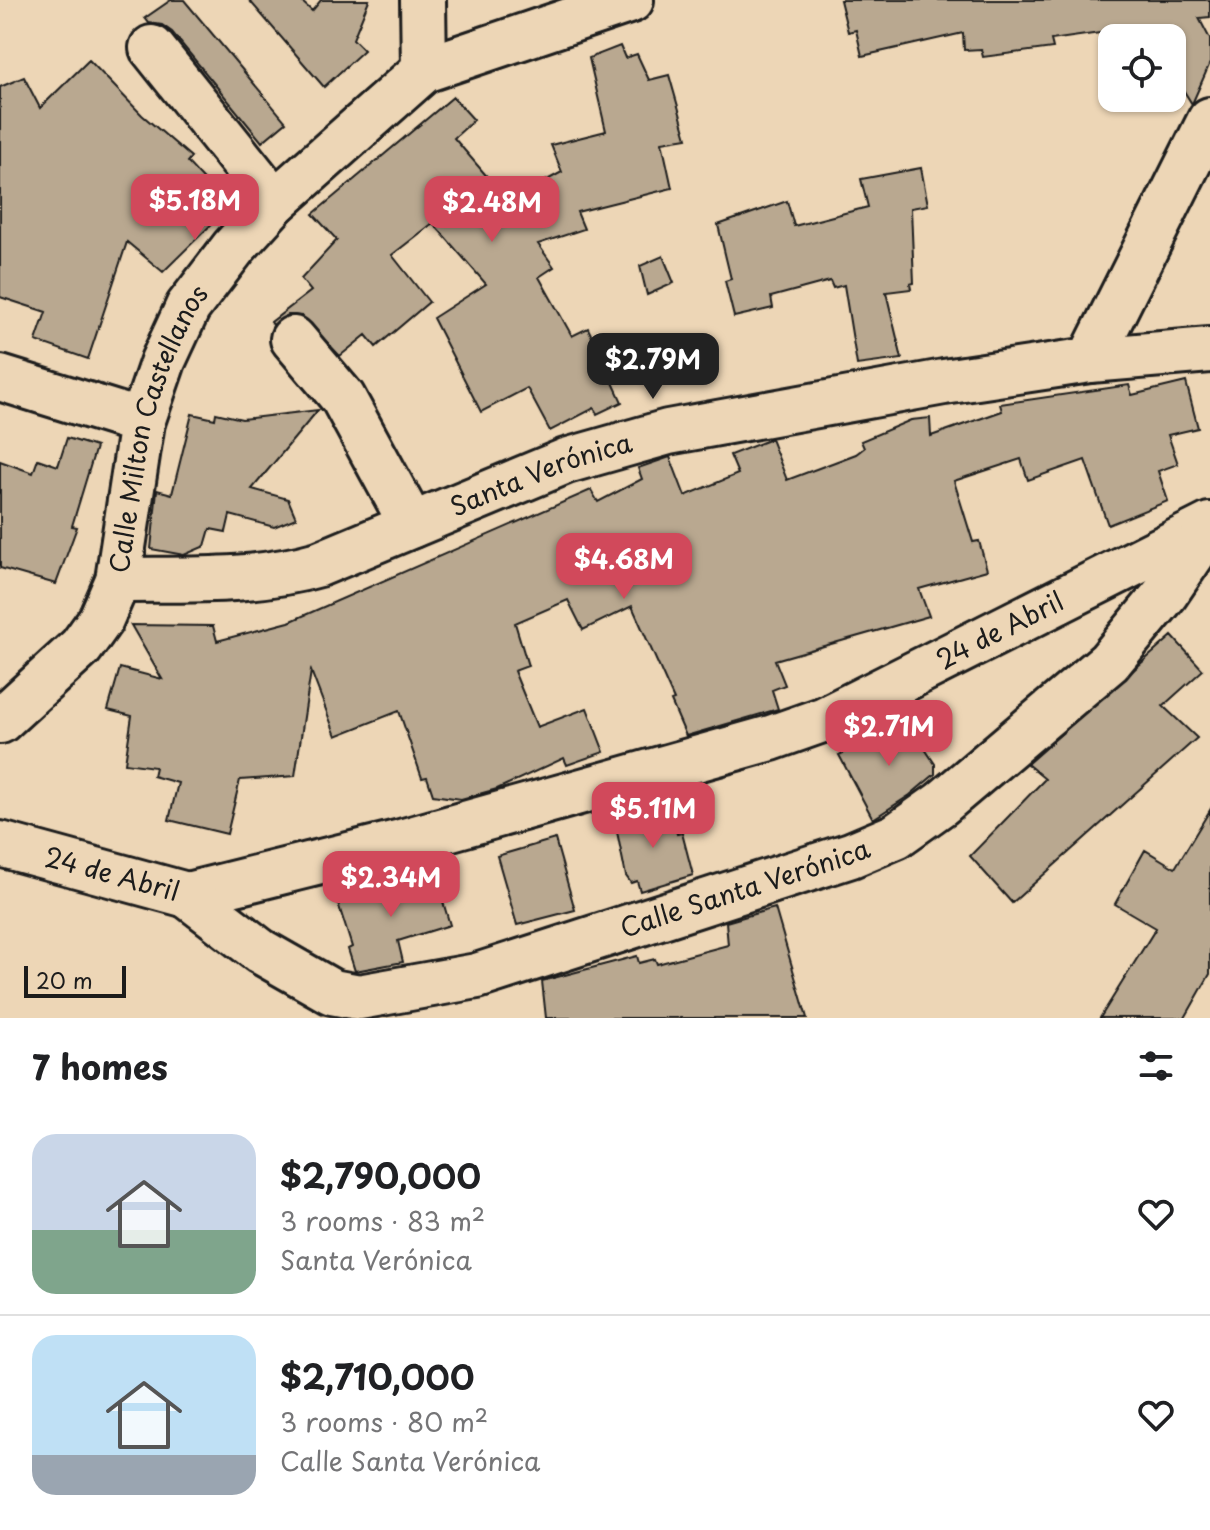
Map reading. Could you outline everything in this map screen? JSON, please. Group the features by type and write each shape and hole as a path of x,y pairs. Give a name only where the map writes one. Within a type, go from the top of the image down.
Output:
{"street":[{"path":"423,0 424,70"},
{"name":"Calle Milton Castellanos","path":"8,705 81,647 101,619 118,580 142,422 163,361 188,307 234,247 275,202 424,70 631,0"},
{"path":"152,48 275,202"},
{"path":"1090,360 1210,120"},
{"path":"293,339 343,398 412,525"},
{"name":"Santa Verónica","path":"118,580 250,579 286,574 566,461 668,432 818,403 1090,360 1210,350"},
{"path":"0,378 142,422"},
{"name":"Calle Santa Verónica","path":"187,895 260,951 332,992 359,997 477,976 851,855 896,836 941,804 1109,662 1166,593 1210,527"},
{"name":"24 de Abril","path":"0,844 187,895 416,838 771,738 825,719 1210,527"}],"building":[{"path":"171,0 184,0 286,122 262,142 172,32 162,25 149,23 145,18"},
{"path":"249,0 300,0 312,11 321,0 369,0 353,39 364,50 324,87"},
{"path":"840,0 1210,0 1210,17 1199,18 1210,39 1210,63 1192,104 1186,94 1186,24 1098,24 1098,33 1051,40 1053,48 983,57 981,49 964,50 963,33 862,56 856,30 848,32"},
{"path":"620,46 625,58 637,54 649,80 669,75 687,138 662,142 672,188 577,212 584,229 538,244 554,267 539,277 572,336 588,328 622,402 597,414 594,408 550,431 527,388 481,412 433,318 486,284 433,223 392,255 429,302 376,347 366,335 340,356 302,316 288,315 273,325 271,322 311,291 301,279 337,240 313,214 453,97 474,120 454,138 508,201 562,172 551,145 606,131 589,58"},
{"path":"89,60 142,115 191,157 187,162 229,207 163,272 127,242 88,359 36,341 46,312 0,297 0,87 24,77 40,108"},
{"path":"921,168 928,205 911,208 914,283 910,284 911,289 886,292 902,359 857,365 844,285 833,288 830,281 771,297 773,308 734,317 725,281 731,279 718,225 787,201 794,226 868,207 861,179"},
{"path":"663,256 674,283 647,295 640,266"},
{"path":"1186,382 1198,428 1168,435 1178,464 1158,471 1168,501 1108,525 1085,460 1028,480 1021,459 954,481 973,542 979,541 987,570 919,589 929,616 775,660 785,685 772,690 778,709 686,736 671,701 674,700 632,606 583,630 568,600 515,623 528,666 514,671 537,727 587,708 604,752 567,765 564,758 497,789 461,799 433,795 427,777 422,778 399,711 336,736 311,671 295,776 240,780 227,834 169,820 178,783 153,776 155,767 125,763 132,716 108,710 120,668 162,679 131,625 213,626 217,641 289,622 591,490 598,502 642,479 638,468 670,457 685,496 738,474 730,455 771,439 787,480 856,454 864,448 861,441 911,420 930,418 931,436 1002,411 1000,404 1129,385 1132,395"},
{"path":"318,410 252,489 288,499 296,518 274,527 230,515 226,532 210,529 205,546 184,555 151,549 157,490 172,494 192,414 215,419 216,413 242,419"},
{"path":"67,438 96,447 72,526 77,527 56,584 0,568 0,461 33,473 38,459 58,466"},
{"path":"1172,636 1203,670 1163,706 1197,738 1012,903 970,856 1045,779 1027,764"},
{"path":"907,722 935,764 935,774 873,819 839,755"},
{"path":"670,808 677,834 682,833 693,875 640,891 637,881 631,883 626,876 615,822"},
{"path":"1210,810 1210,974 1185,1018 1100,1018 1156,928 1115,904 1145,850 1175,868"},
{"path":"555,839 575,910 517,925 497,856"},
{"path":"439,872 441,895 450,925 398,941 403,962 355,971 348,949 352,947 337,900"},
{"path":"775,908 807,1018 546,1018 542,981 637,956 639,963 655,959 657,964 728,945 726,922"}]}
